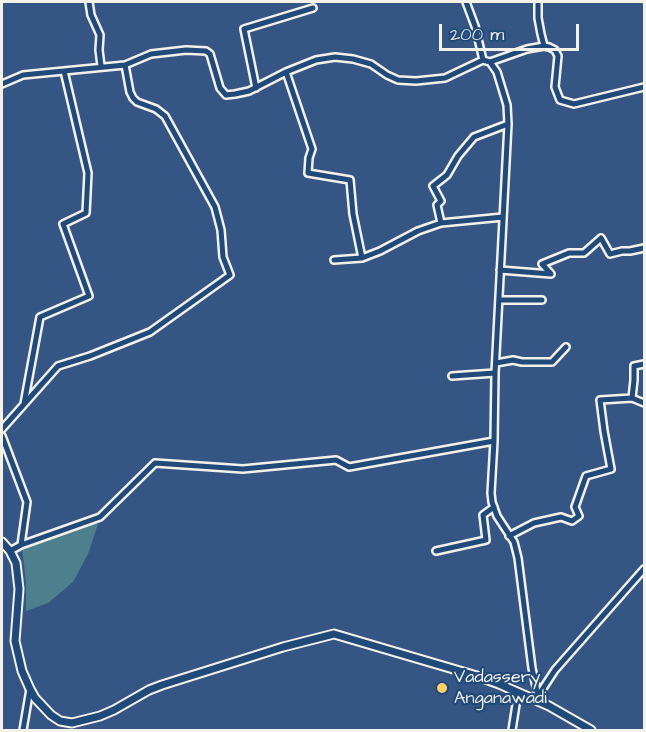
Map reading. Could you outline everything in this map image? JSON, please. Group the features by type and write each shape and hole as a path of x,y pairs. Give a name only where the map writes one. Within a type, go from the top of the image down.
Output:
{"main road":[{"path":"4,547 16,563 18,589 15,641 22,670 35,698 51,715 64,722 82,721 114,710 162,685 283,647 334,634 477,676 537,698 591,730"}],"street":[{"path":"89,2 91,15 100,35 100,66"},
{"path":"466,2 475,26 483,60"},
{"path":"538,2 540,34 544,46"},
{"path":"256,88 244,29 313,8"},
{"path":"2,84 23,75 125,65 151,54 186,50 206,51 210,54 220,88 226,95 256,88 286,72 316,60 335,57 371,64 398,80 416,81 445,78 483,60 490,62 527,49 544,46 555,50 558,56 555,87 560,100 574,104 645,87"},
{"path":"490,62 497,72 507,105 508,124 491,493 497,516 514,542 518,558 537,698"},
{"path":"2,429 58,366 150,332 230,275 223,257 221,230 215,207 165,116 133,98 125,65"},
{"path":"24,404 40,317 89,296 63,225 86,213 88,173 64,71"},
{"path":"286,72 312,148 308,173 350,180 353,214 362,258"},
{"path":"441,223 437,206 441,201 434,186 447,175 458,156 474,137 508,124"},
{"path":"333,260 362,258 418,231 441,223 503,217"},
{"path":"500,270 551,274 542,264 570,253 584,253 601,238 610,254 645,248"},
{"path":"499,300 542,300"},
{"path":"496,363 513,360 552,362 566,347"},
{"path":"632,398 634,366 645,364"},
{"path":"452,376 495,373"},
{"path":"509,536 534,523 561,517 572,521 579,516 575,507 586,476 611,469 600,400 632,398 645,404"},
{"path":"2,435 27,502 21,545"},
{"path":"4,547 21,545 100,517 156,463 243,469 336,460 350,467 494,441"},
{"path":"435,551 486,540 483,514 494,507"},
{"path":"537,698 555,670 645,569"},
{"path":"23,730 30,689"},
{"path":"512,730 518,692"}],"green space":[{"path":"93,523 98,524 88,554 73,582 48,603 26,611 22,547"}],"place":[{"name":"Vadassery Anganawadi","path":"442,688"}]}
